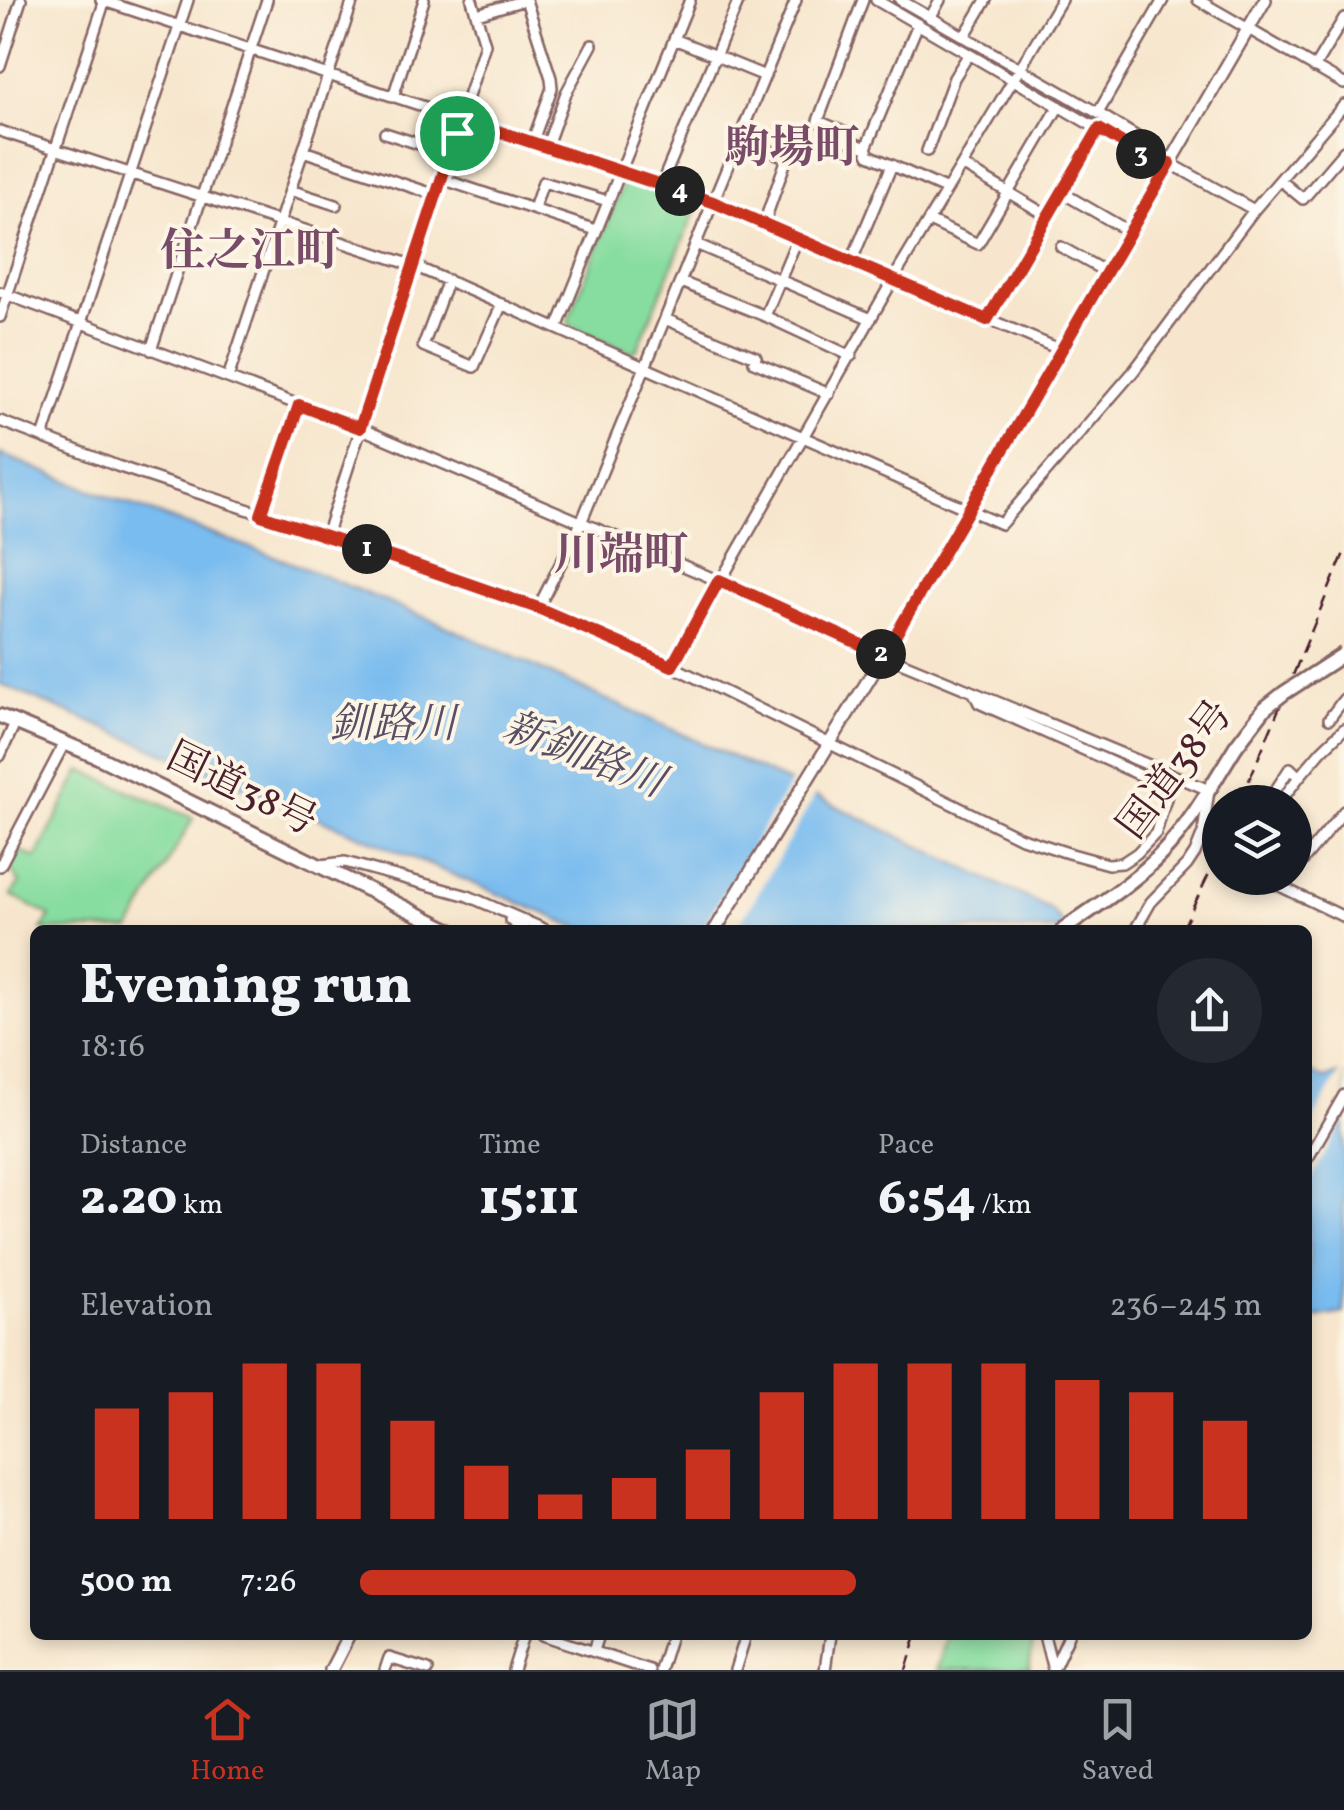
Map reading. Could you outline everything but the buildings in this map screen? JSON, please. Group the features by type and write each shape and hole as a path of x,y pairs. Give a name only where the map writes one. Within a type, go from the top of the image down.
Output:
{"highway":[{"name":"国道38号","path":"1212,785 1256,718 1274,700 1344,654"},
{"name":"国道38号","path":"0,716 98,758 440,925"},
{"name":"国道38号","path":"1070,925 1162,854 1202,800"}],"main road":[{"path":"718,925 884,655 1265,0"},
{"path":"331,1670 346,1640"}],"street":[{"path":"0,66 22,0"},
{"path":"0,317 4,294 104,0 713,202 1061,350"},
{"path":"43,437 188,0"},
{"path":"151,350 267,0"},
{"path":"228,378 353,0"},
{"path":"393,97 424,0"},
{"path":"326,536 485,44 472,0"},
{"path":"476,14 526,0 552,88 532,143"},
{"path":"557,328 690,0"},
{"path":"661,185 739,0"},
{"path":"538,608 581,522 796,0"},
{"path":"863,0 818,121 844,132 841,138 866,148"},
{"path":"900,0 1098,113 1152,146 1170,163 1254,210"},
{"path":"930,18 940,0"},
{"path":"964,37 986,0"},
{"path":"672,666 894,278 1060,0"},
{"path":"1098,113 1162,0"},
{"path":"1198,0 1344,84"},
{"path":"882,2 1146,157 1170,163"},
{"path":"1314,68 1344,18"},
{"path":"918,24 866,148 868,154 947,190"},
{"path":"674,39 765,76"},
{"path":"546,148 566,92 592,45"},
{"path":"927,150 954,78 969,54"},
{"path":"552,88 566,92"},
{"path":"0,131 412,265 1001,524 1133,372 1254,210 1344,104"},
{"path":"929,221 978,244 1059,106"},
{"path":"1332,118 1344,128"},
{"path":"987,320 1099,129"},
{"path":"385,133 450,154"},
{"path":"740,137 787,158 764,223"},
{"path":"303,151 436,195"},
{"path":"1280,180 1303,199 1344,151"},
{"path":"852,260 892,165"},
{"path":"962,165 1048,216"},
{"path":"442,179 596,230"},
{"path":"534,209 543,182 608,202"},
{"path":"290,190 336,205"},
{"path":"1061,192 1130,232"},
{"path":"765,316 798,237"},
{"path":"696,244 872,319"},
{"path":"1061,247 1106,272"},
{"path":"448,280 423,346 474,367 502,304"},
{"path":"681,282 851,356"},
{"path":"4,294 360,428 719,580 884,655 1202,787"},
{"path":"666,319 828,394"},
{"path":"261,515 299,405"},
{"path":"0,421 117,466 538,608 672,666 1019,837 1094,860 1122,863 1156,833 1169,788 997,712 979,703 974,693"},
{"path":"1328,719 1344,699"},
{"path":"0,756 15,723"},
{"path":"1293,785 1344,729"},
{"path":"0,866 5,846 64,744"},
{"path":"1278,785 1290,768 1299,777"},
{"path":"1312,850 1344,811"},
{"path":"1137,925 1152,902 1187,865 1202,837"},
{"path":"318,865 345,862 468,896 534,925"},
{"path":"1308,895 1344,917"},
{"path":"496,909 517,925"},
{"path":"1312,1151 1344,1094"},
{"path":"513,1670 522,1640"},
{"path":"559,1640 648,1670"},
{"path":"594,1651 598,1640"},
{"path":"660,1670 669,1640"},
{"path":"735,1670 744,1640"},
{"path":"825,1670 829,1640"},
{"path":"1045,1640 1053,1670"},
{"path":"1053,1670 1067,1640"},
{"path":"386,1670 390,1658 428,1670"}],"green space":[{"path":"624,182 696,203 697,207 637,350 631,352 570,326 568,320"},
{"path":"81,770 193,818 133,925 45,925 50,916 11,895 20,883 8,866 17,850 36,858"},
{"path":"946,1640 1033,1640 1029,1670 937,1670"}],"water":[{"name":"釧路川","path":"0,454 279,558 441,624 772,775 1050,909 1064,925 572,925 0,684"},
{"path":"1312,1074 1325,1079 1344,1075 1344,1313 1312,1318"}],"pier":[{"path":"793,779 818,791 739,925 704,925"},
{"path":"1344,1069 1344,1119 1312,1177 1312,1122"}],"railway":[{"path":"1247,785 1344,553"},
{"path":"1184,925 1202,888"},
{"path":"906,1670 915,1640"}],"district":[{"name":"駒場町","path":"792,150"},
{"name":"住之江町","path":"250,253"},
{"name":"川端町","path":"621,557"}],"route":[{"path":"461,119 713,202 987,320 1099,129 1146,157 1170,163 884,655 719,580 672,666 538,608 261,515 299,405 360,428 457,133 461,119"}],"water label":[{"name":"新釧路川","path":"583,757"}]}
